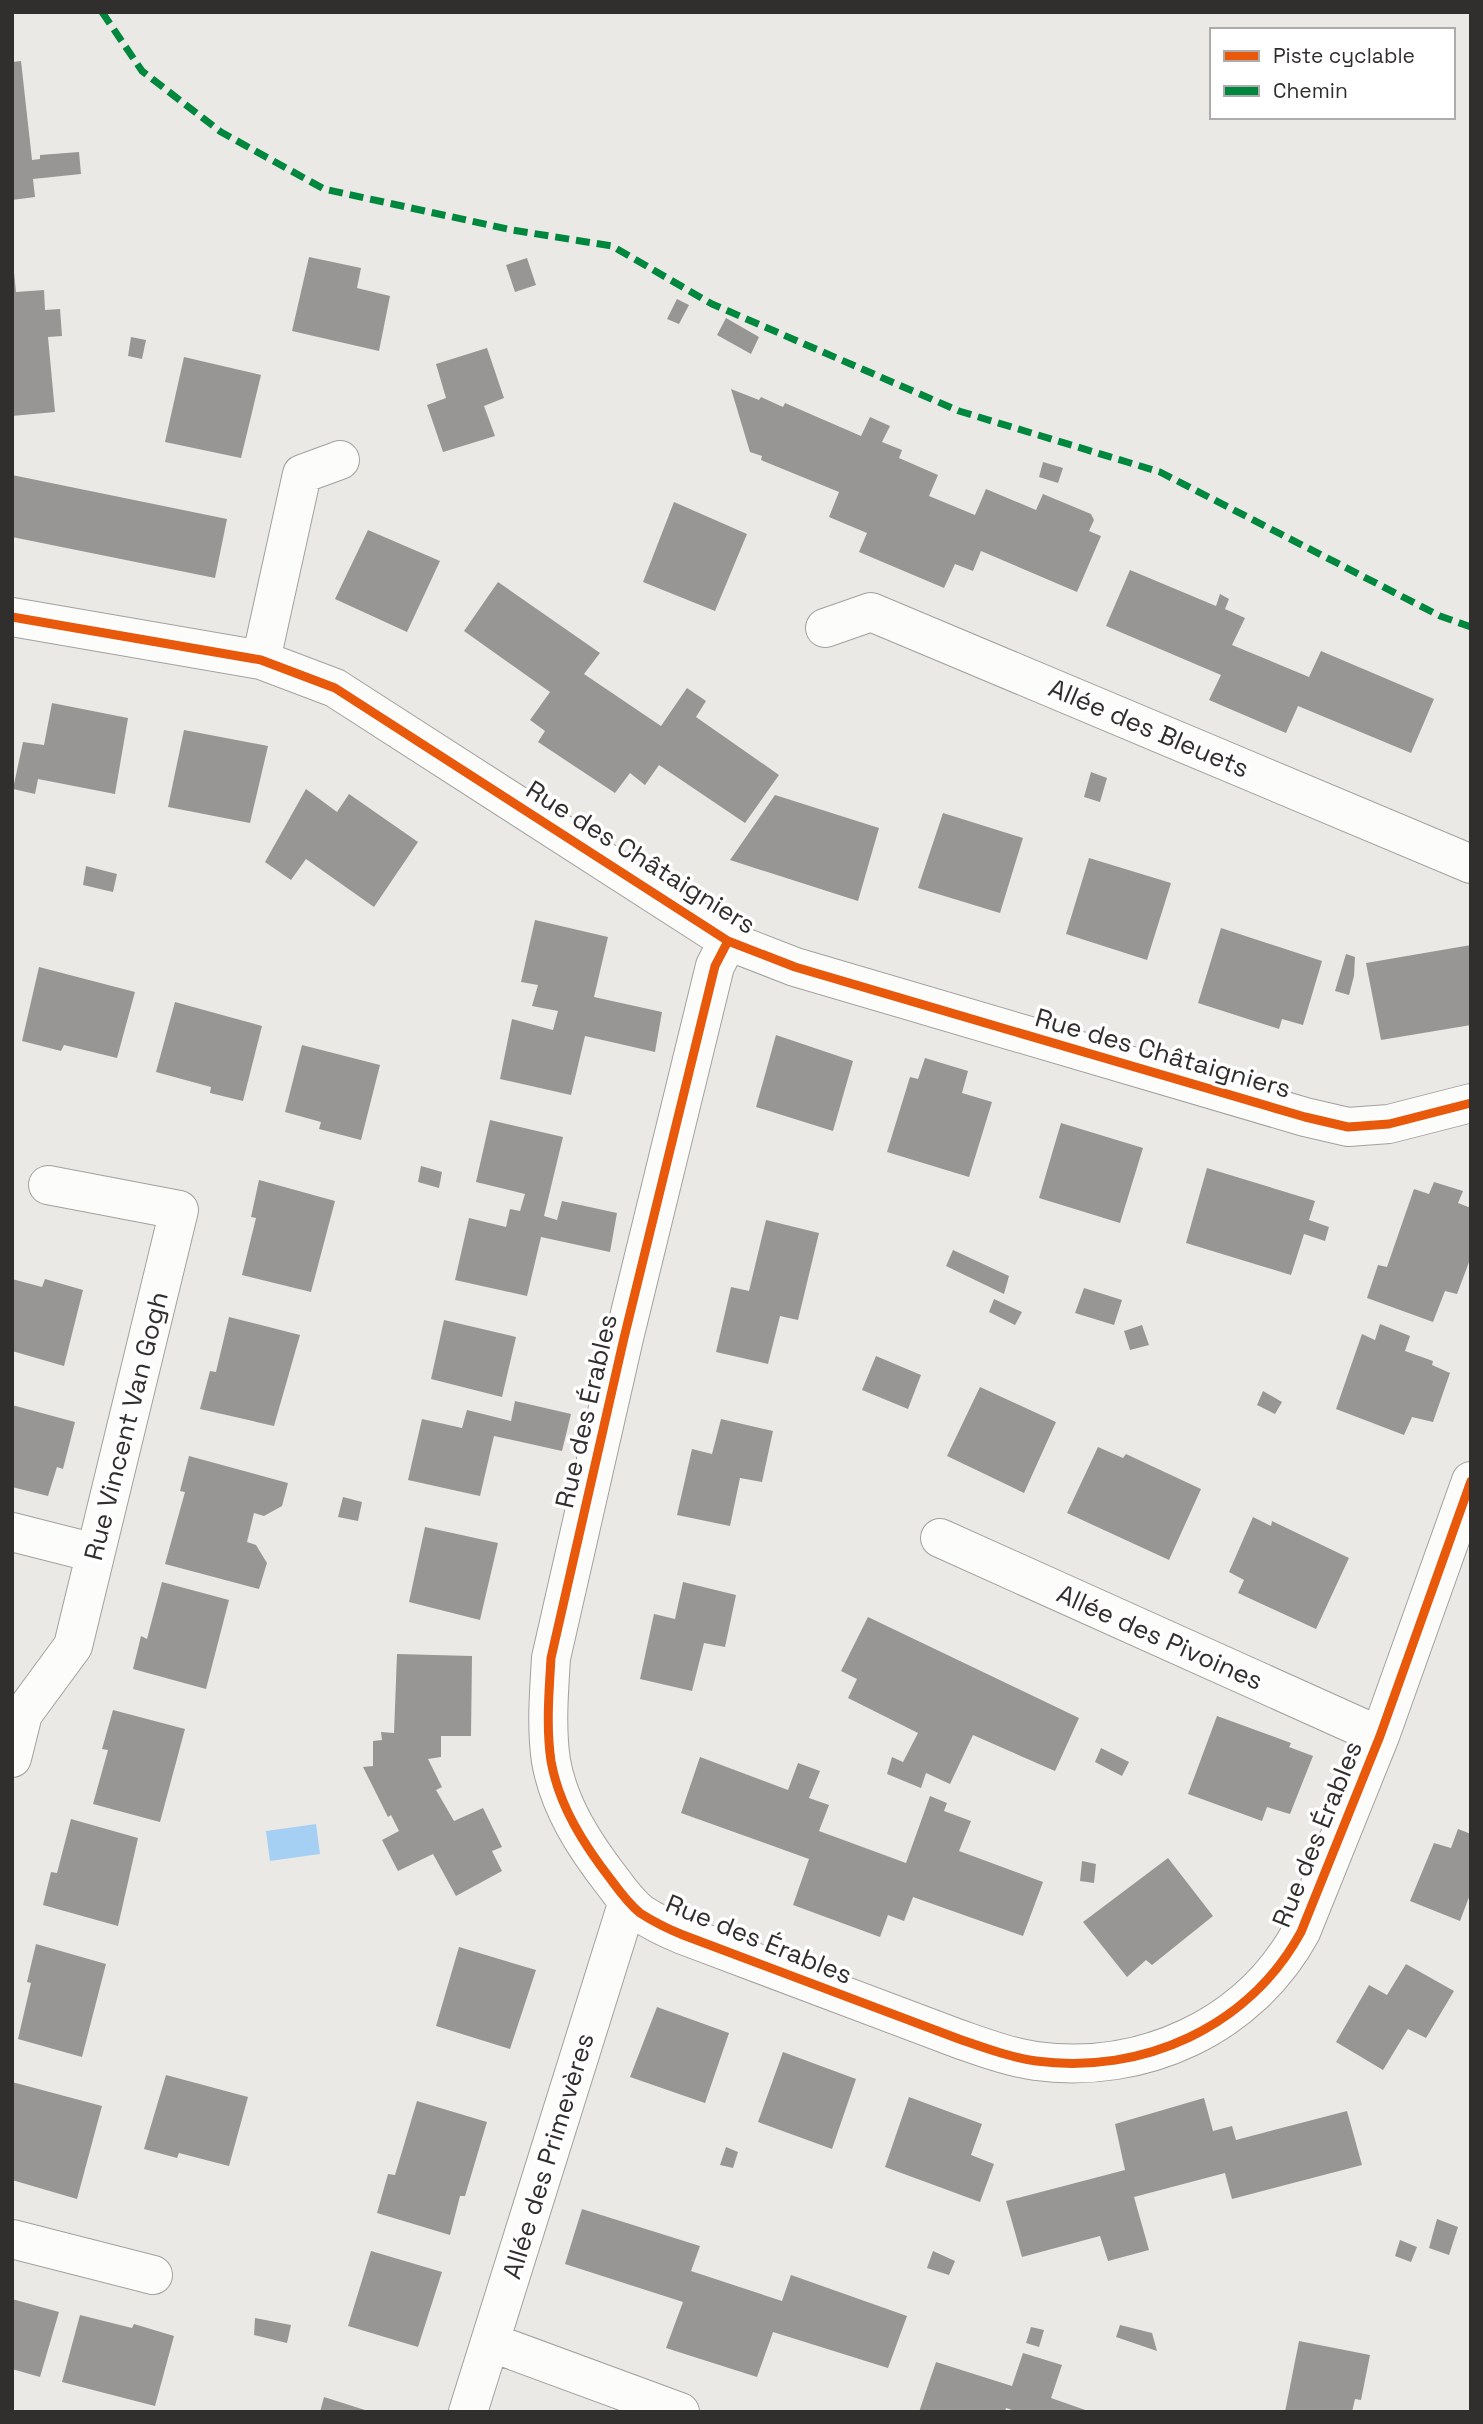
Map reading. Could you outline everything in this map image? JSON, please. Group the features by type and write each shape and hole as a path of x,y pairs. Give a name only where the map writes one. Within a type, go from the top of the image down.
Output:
{"street":[{"path":"261,660 302,474 340,460"},
{"name":"Allée des Bleuets","path":"825,628 871,612 1471,864"},
{"name":"Rue des Châtaigniers","path":"12,617 261,660 335,688 728,941 808,971 1326,1122 1348,1126 1389,1124 1471,1103"},
{"name":"Rue des Érables","path":"728,941 715,966 624,1338 551,1658 551,1761 561,1796 575,1827 594,1858 639,1912 661,1926 683,1935 1005,2055 1033,2061 1082,2064 1134,2058 1186,2040 1233,2012 1255,1994 1292,1949 1380,1736 1471,1481"},
{"name":"Rue Vincent Van Gogh","path":"12,1758 23,1714 72,1646 179,1210 48,1185"},
{"path":"12,1532 95,1553"},
{"name":"Allée des Pivoines","path":"940,1538 1380,1736"},
{"name":"Allée des Primevères","path":"468,2412 628,1901"},
{"path":"12,2239 153,2276"},
{"path":"490,2342 680,2412"}],"water":[{"path":"316,1824 320,1854 270,1861 266,1831"}],"building":[{"path":"21,61 32,160 40,159 40,155 79,152 81,174 33,179 35,197 12,200 12,62"},
{"path":"309,257 361,268 357,288 390,296 379,351 292,331"},
{"path":"527,258 536,285 515,292 506,265"},
{"path":"12,272 16,292 44,290 45,310 60,309 62,336 48,337 55,412 12,416"},
{"path":"677,299 689,305 679,324 667,319"},
{"path":"726,318 759,337 751,354 717,335"},
{"path":"131,337 146,340 142,359 128,356"},
{"path":"487,348 504,398 484,406 495,436 443,452 427,405 446,398 436,364"},
{"path":"184,357 261,375 241,458 165,442"},
{"path":"731,389 759,400 761,397 783,407 785,403 861,436 870,417 890,426 882,442 902,450 899,458 938,475 929,496 975,515 986,489 1036,510 1043,494 1091,514 1094,520 1089,531 1101,536 1077,592 981,551 973,571 955,564 944,588 859,552 867,533 829,517 839,492 761,460 762,456 750,452"},
{"path":"1043,462 1063,468 1058,483 1039,477"},
{"path":"12,475 227,519 215,578 12,537"},
{"path":"674,502 747,534 715,611 643,582"},
{"path":"368,530 440,561 407,632 335,599"},
{"path":"1130,570 1216,606 1220,594 1229,599 1225,609 1245,618 1232,645 1309,677 1321,651 1434,699 1411,753 1298,706 1286,733 1209,700 1221,675 1106,626"},
{"path":"498,582 600,653 584,674 661,726 687,688 706,701 696,717 779,775 745,823 659,765 645,785 630,773 615,793 538,742 545,731 530,720 550,692 464,631"},
{"path":"52,703 128,718 115,794 38,779 35,794 13,789 23,742 44,745"},
{"path":"184,730 268,746 250,823 168,807"},
{"path":"1091,772 1107,778 1100,802 1084,797"},
{"path":"306,789 337,812 349,794 418,842 374,907 306,859 291,880 265,862"},
{"path":"775,795 879,828 858,901 730,860"},
{"path":"943,813 1023,838 1000,913 918,888"},
{"path":"1089,858 1171,883 1147,960 1066,934"},
{"path":"86,866 117,874 113,892 83,885"},
{"path":"535,920 608,937 594,997 662,1012 655,1052 585,1036 571,1095 500,1079 512,1019 553,1030 558,1011 532,1006 538,985 521,982"},
{"path":"1221,928 1322,961 1303,1025 1282,1019 1279,1029 1198,1003"},
{"path":"1471,945 1471,1025 1381,1040 1366,963"},
{"path":"1346,954 1355,957 1349,995 1335,991"},
{"path":"39,967 135,992 117,1058 64,1045 61,1051 22,1041"},
{"path":"175,1002 262,1026 243,1101 210,1093 211,1087 156,1072"},
{"path":"776,1035 853,1061 833,1131 756,1107"},
{"path":"302,1045 380,1065 361,1140 319,1129 321,1122 285,1112"},
{"path":"925,1058 968,1071 962,1093 992,1102 969,1177 887,1152 910,1077 918,1079"},
{"path":"490,1120 563,1137 544,1216 557,1220 562,1201 617,1213 610,1252 541,1237 527,1296 455,1280 469,1218 506,1227 510,1209 520,1211 525,1194 476,1182"},
{"path":"1061,1123 1143,1148 1120,1223 1039,1198"},
{"path":"421,1166 442,1172 439,1188 418,1182"},
{"path":"1207,1168 1315,1201 1309,1220 1329,1227 1325,1241 1304,1234 1291,1275 1186,1243"},
{"path":"259,1180 335,1201 311,1292 242,1275 256,1218 251,1217"},
{"path":"1434,1182 1463,1191 1458,1203 1471,1208 1471,1257 1457,1294 1445,1291 1433,1322 1367,1298 1378,1265 1387,1267 1414,1189 1429,1194"},
{"path":"766,1220 819,1233 798,1320 780,1316 768,1364 716,1352 731,1287 749,1291"},
{"path":"953,1250 1009,1276 1004,1294 946,1266"},
{"path":"12,1279 42,1287 45,1279 83,1290 64,1366 12,1351"},
{"path":"1084,1288 1122,1300 1114,1325 1075,1313"},
{"path":"994,1299 1022,1312 1015,1325 989,1312"},
{"path":"229,1317 300,1335 274,1426 200,1409 210,1371 216,1372"},
{"path":"444,1320 516,1337 502,1397 431,1379"},
{"path":"1380,1324 1410,1336 1405,1351 1433,1361 1432,1365 1450,1373 1433,1422 1412,1417 1404,1435 1336,1409 1362,1334 1375,1340"},
{"path":"1142,1325 1149,1345 1130,1350 1124,1331"},
{"path":"876,1356 921,1375 908,1409 862,1390"},
{"path":"980,1387 1056,1422 1024,1493 947,1456"},
{"path":"1263,1391 1282,1402 1275,1414 1257,1405"},
{"path":"515,1401 571,1414 562,1451 494,1436 480,1496 408,1480 422,1419 462,1428 467,1410 511,1421"},
{"path":"12,1405 75,1422 63,1469 57,1467 48,1496 12,1487"},
{"path":"721,1419 773,1431 762,1482 740,1478 730,1526 677,1515 692,1449 712,1454"},
{"path":"1098,1447 1123,1458 1126,1454 1201,1489 1169,1560 1067,1513"},
{"path":"189,1456 288,1483 282,1506 264,1516 254,1513 247,1542 256,1545 267,1563 259,1589 165,1564 185,1492 180,1491"},
{"path":"343,1497 362,1502 358,1521 338,1517"},
{"path":"1253,1517 1271,1526 1272,1521 1349,1558 1316,1629 1238,1593 1244,1580 1229,1572"},
{"path":"425,1527 498,1543 480,1620 409,1602"},
{"path":"162,1582 229,1600 206,1689 133,1669 141,1636 147,1639"},
{"path":"683,1582 736,1595 725,1647 704,1643 692,1691 640,1679 654,1614 675,1619"},
{"path":"868,1617 1079,1718 1055,1771 973,1735 950,1784 926,1773 921,1788 887,1774 892,1757 903,1762 918,1733 848,1698 857,1679 841,1671"},
{"path":"397,1654 472,1656 471,1736 441,1736 441,1757 428,1759 442,1787 436,1790 454,1821 483,1808 502,1847 492,1851 502,1871 456,1896 433,1854 398,1871 382,1840 399,1831 391,1815 388,1817 363,1767 373,1766 373,1741 382,1740 381,1732 394,1733"},
{"path":"113,1710 185,1729 160,1822 93,1804 108,1750 102,1749"},
{"path":"1217,1716 1291,1743 1289,1747 1313,1756 1290,1814 1267,1807 1262,1821 1188,1794"},
{"path":"1101,1748 1129,1762 1122,1776 1095,1762"},
{"path":"700,1757 788,1790 798,1763 820,1771 809,1798 829,1805 819,1831 906,1863 930,1796 947,1803 944,1811 971,1821 959,1851 1043,1882 1023,1936 913,1897 904,1921 888,1915 880,1937 793,1905 809,1859 681,1813"},
{"path":"71,1819 138,1838 118,1926 43,1905 51,1872 57,1873"},
{"path":"1458,1829 1471,1834 1471,1892 1460,1921 1410,1901 1434,1843 1451,1848"},
{"path":"1168,1858 1213,1916 1152,1965 1146,1960 1127,1977 1083,1922"},
{"path":"1082,1861 1096,1864 1094,1883 1080,1881"},
{"path":"36,1944 106,1964 82,2057 18,2039 31,1983 27,1982"},
{"path":"459,1947 536,1970 510,2049 436,2026"},
{"path":"1406,1964 1454,1991 1426,2038 1408,2029 1383,2070 1336,2042 1369,1985 1387,1995"},
{"path":"657,2007 729,2033 705,2103 630,2077"},
{"path":"783,2052 856,2079 832,2149 758,2122"},
{"path":"166,2075 248,2097 229,2166 179,2153 177,2158 144,2149"},
{"path":"12,2082 102,2106 77,2199 12,2180"},
{"path":"909,2097 982,2124 971,2155 994,2164 980,2202 885,2167"},
{"path":"1204,2098 1213,2131 1232,2126 1236,2140 1347,2111 1362,2165 1232,2199 1225,2173 1134,2197 1149,2250 1108,2261 1100,2236 1022,2257 1006,2201 1125,2170 1115,2124"},
{"path":"417,2101 487,2122 465,2196 460,2196 450,2235 377,2213 388,2174 395,2175"},
{"path":"726,2147 738,2152 733,2168 720,2165"},
{"path":"582,2209 700,2246 691,2271 782,2301 791,2275 907,2316 888,2368 773,2332 757,2377 666,2348 683,2302 565,2264"},
{"path":"1437,2219 1458,2227 1449,2255 1429,2248"},
{"path":"1400,2240 1417,2247 1411,2262 1395,2256"},
{"path":"371,2251 442,2272 418,2347 348,2326"},
{"path":"933,2251 955,2261 949,2275 927,2268"},
{"path":"12,2299 59,2312 40,2377 12,2369"},
{"path":"80,2315 132,2328 134,2324 174,2336 155,2406 62,2382"},
{"path":"255,2318 291,2325 287,2343 254,2335"},
{"path":"1120,2325 1152,2333 1157,2351 1116,2337"},
{"path":"1031,2327 1044,2330 1039,2347 1026,2343"},
{"path":"1299,2341 1370,2355 1361,2400 1355,2399 1352,2412 1285,2412"},
{"path":"1023,2353 1062,2365 1051,2398 1091,2412 1018,2412 1006,2408 1005,2412 919,2412 936,2362 1012,2386"},
{"path":"324,2397 368,2411 368,2412 320,2412"}],"marked path":[{"path":"102,12 142,71 221,132 324,189 512,230 612,246 712,304 959,411 1160,472 1440,616 1471,627"}],"cycle path":[{"path":"12,617 261,660 335,688 728,941 795,967 1305,1117 1348,1127 1389,1124 1471,1103"},
{"path":"728,941 715,966 624,1338 551,1658 549,1735 551,1761 560,1794 592,1853 621,1894 640,1913 683,1935 959,2039 1016,2057 1076,2063 1115,2060 1153,2051 1189,2037 1223,2018 1253,1994 1279,1965 1301,1932 1380,1736 1471,1481"}]}
